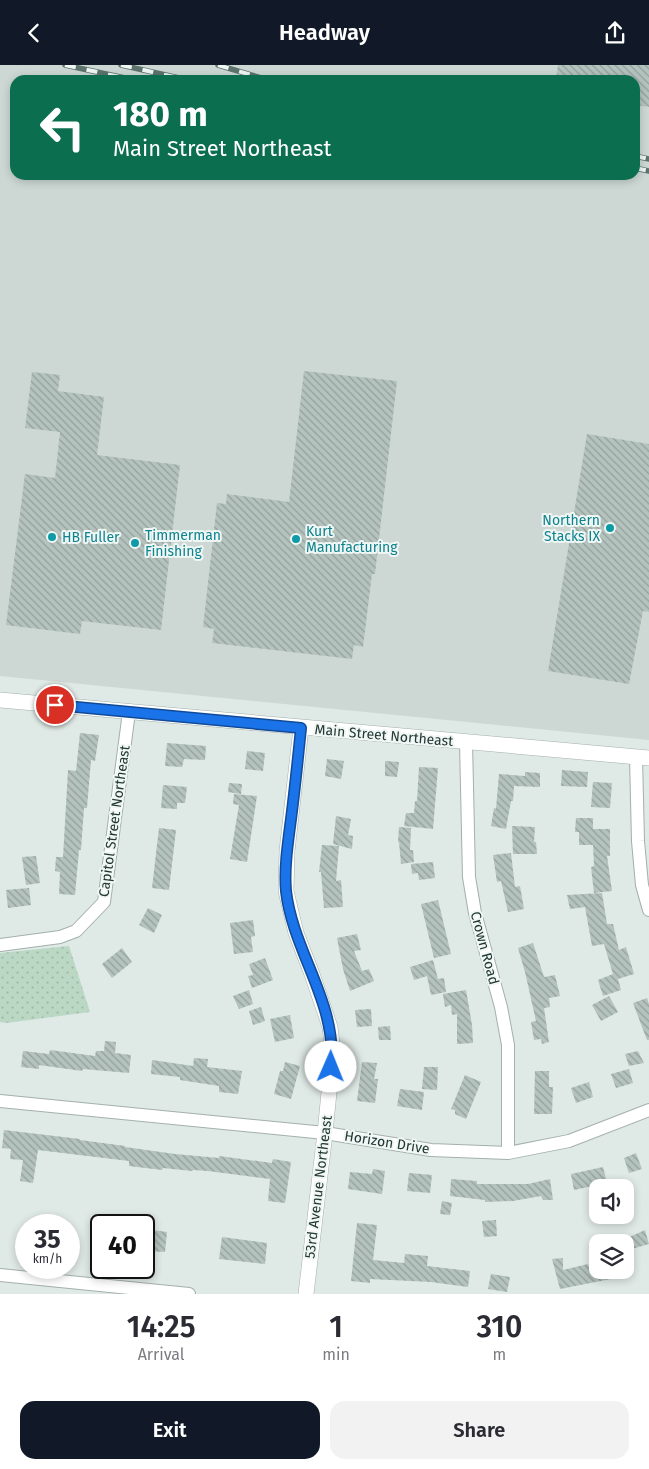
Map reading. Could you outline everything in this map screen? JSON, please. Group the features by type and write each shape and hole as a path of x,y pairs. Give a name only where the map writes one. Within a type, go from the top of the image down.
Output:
{"street":[{"name":"Main Street Northeast","path":"0,700 642,758"},
{"name":"Capitol Street Northeast","path":"0,945 60,937 76,931 104,902 129,712"},
{"name":"53rd Avenue Northeast","path":"301,728 287,851 286,891 296,933 330,1027 333,1052 306,1294"},
{"name":"Crown Road","path":"466,742 469,877 475,913 501,1007 508,1045 508,1153"},
{"path":"642,758 638,841 642,885 649,910"},
{"name":"Horizon Drive","path":"0,1101 325,1133 431,1150 508,1153 569,1141 649,1110"},
{"path":"0,1275 189,1294"}],"shaded area":[{"path":"0,65 649,65 649,740 0,676"}],"green space":[{"path":"69,946 90,1012 6,1023 0,1022 0,953"}],"building":[{"path":"558,65 649,65 649,107 640,106 640,75 557,75"},
{"name":"Kurt Manufacturing","path":"304,371 397,381 375,574 372,574 363,647 354,645 352,659 212,643 214,629 203,627 217,503 226,504 227,494 289,502"},
{"path":"32,372 60,375 58,391 104,397 97,455 180,465 161,630 82,621 80,634 6,625 25,474 55,478 60,432 25,428"},
{"name":"Northern Stacks IX","path":"587,434 649,444 649,612 643,611 629,684 548,671"},
{"path":"80,733 99,735 95,761 91,760 87,808 84,808 75,895 59,894 60,872 55,871 56,857 63,857 68,770 76,771"},
{"path":"167,743 206,746 205,760 184,759 182,767 165,766"},
{"path":"247,751 265,753 263,771 245,769"},
{"path":"327,759 344,761 341,779 325,776"},
{"path":"385,761 399,762 397,777 385,776"},
{"path":"419,767 438,768 433,829 404,826 406,813 414,813 415,801 417,801"},
{"path":"562,770 588,772 587,787 561,786"},
{"path":"525,772 540,773 540,787 514,786 513,801 511,801 506,829 491,826 494,808 496,809 499,774 525,776"},
{"path":"593,782 612,783 610,808 591,807"},
{"path":"229,783 242,784 241,794 228,792"},
{"path":"163,785 187,787 185,803 177,803 177,809 161,808"},
{"path":"234,794 257,796 247,862 230,859 239,805 233,804"},
{"path":"336,816 351,819 348,835 353,836 352,849 333,844"},
{"path":"576,818 593,818 593,829 610,829 610,856 607,856 612,891 594,893 591,867 594,866 593,845 579,845 579,832 575,832"},
{"path":"512,826 535,827 534,842 536,842 537,854 513,854"},
{"path":"399,827 411,828 410,850 413,850 414,862 401,864 398,842"},
{"path":"159,828 176,830 169,890 152,888"},
{"path":"322,845 339,846 336,881 341,880 343,907 324,908 321,872 319,872"},
{"path":"511,853 515,887 520,886 524,909 508,912 501,881 497,882 493,855"},
{"path":"36,856 40,883 26,885 22,857"},
{"path":"433,862 435,878 419,880 418,873 412,874 411,864"},
{"path":"29,888 31,905 8,908 6,890"},
{"path":"602,893 607,924 613,924 619,950 626,947 634,974 618,979 621,990 603,996 598,980 613,974 604,944 592,946 585,907 570,909 567,895"},
{"path":"438,900 451,954 434,958 421,904"},
{"path":"148,908 162,915 154,933 139,925"},
{"path":"253,920 255,936 251,937 253,952 234,954 230,923"},
{"path":"357,934 361,950 354,951 362,971 369,969 374,981 350,991 343,969 337,938"},
{"path":"533,943 544,977 555,975 560,996 549,998 550,1007 544,1008 549,1042 542,1044 541,1039 534,1040 531,1022 536,1021 518,948"},
{"path":"122,948 132,962 112,978 102,964"},
{"path":"265,958 273,980 252,988 248,976 253,975 249,964"},
{"path":"433,960 438,979 444,978 446,992 431,995 427,976 414,980 410,967"},
{"path":"249,990 253,1004 239,1009 233,996"},
{"path":"466,990 473,1043 457,1044 457,1014 452,1015 451,1005 445,1007 443,994"},
{"path":"609,996 618,1012 601,1021 592,1005"},
{"path":"647,998 649,1004 649,1040 647,1040 633,1003"},
{"path":"261,1007 265,1021 253,1025 249,1011"},
{"path":"371,1009 372,1026 357,1027 355,1010"},
{"path":"290,1015 294,1038 275,1042 270,1019"},
{"path":"390,1026 391,1040 379,1040 378,1027"},
{"path":"105,1041 116,1042 115,1053 131,1055 129,1073 83,1069 82,1071 39,1065 39,1069 21,1067 23,1051 49,1054 50,1050 95,1056 96,1051 104,1051"},
{"path":"638,1051 644,1063 629,1066 625,1054"},
{"path":"194,1058 208,1059 207,1067 242,1071 238,1094 219,1092 219,1086 180,1080 180,1077 151,1074 152,1060 193,1066"},
{"path":"285,1062 300,1066 291,1099 274,1094 280,1071 283,1071"},
{"path":"362,1062 377,1063 374,1079 378,1079 375,1103 357,1101"},
{"path":"424,1067 438,1067 437,1090 422,1089"},
{"path":"629,1069 633,1083 616,1088 611,1074"},
{"path":"535,1071 549,1071 549,1087 553,1087 552,1114 534,1114"},
{"path":"465,1075 481,1082 466,1119 455,1114 455,1110 451,1109"},
{"path":"589,1082 593,1097 576,1103 571,1088"},
{"path":"400,1089 424,1092 422,1110 397,1106"},
{"path":"4,1130 80,1139 175,1154 219,1158 219,1156 272,1163 273,1159 291,1162 285,1203 268,1201 270,1179 208,1171 163,1168 162,1170 129,1166 129,1161 38,1150 33,1183 20,1181 23,1160 10,1159 11,1149 2,1148"},
{"path":"636,1153 642,1169 629,1173 624,1158"},
{"path":"603,1167 606,1179 589,1179 589,1187 574,1190 571,1174"},
{"path":"373,1169 385,1171 382,1194 348,1189 350,1172 372,1174"},
{"path":"409,1173 432,1175 430,1193 407,1191"},
{"path":"451,1179 477,1181 477,1184 528,1184 550,1179 553,1200 543,1200 541,1196 513,1201 485,1202 485,1200 450,1196"},
{"path":"442,1201 452,1203 450,1215 440,1214"},
{"path":"496,1220 497,1236 484,1237 482,1221"},
{"path":"357,1223 377,1225 373,1260 404,1263 405,1254 428,1256 427,1266 470,1271 468,1287 431,1282 370,1279 370,1283 351,1281"},
{"path":"155,1230 167,1232 165,1252 155,1252"},
{"path":"645,1230 649,1244 634,1248 634,1235"},
{"path":"222,1237 267,1243 265,1264 219,1259"},
{"path":"563,1258 563,1270 588,1264 589,1279 611,1279 560,1289 552,1259"},
{"path":"491,1274 510,1277 507,1292 488,1289"}],"railway":[{"path":"65,65 111,75"},
{"path":"121,65 166,75"},
{"path":"218,65 251,75"},
{"path":"640,157 649,159"},
{"path":"640,169 649,171"}],"place":[{"name":"Northern Stacks IX","path":"610,528"},
{"name":"HB Fuller","path":"52,537"},
{"name":"Kurt Manufacturing","path":"296,539"},
{"name":"Timmerman Finishing","path":"135,543"}],"route":[{"path":"55,705 301,728 287,851 286,891 296,933 330,1027 333,1052 331,1067"}]}
